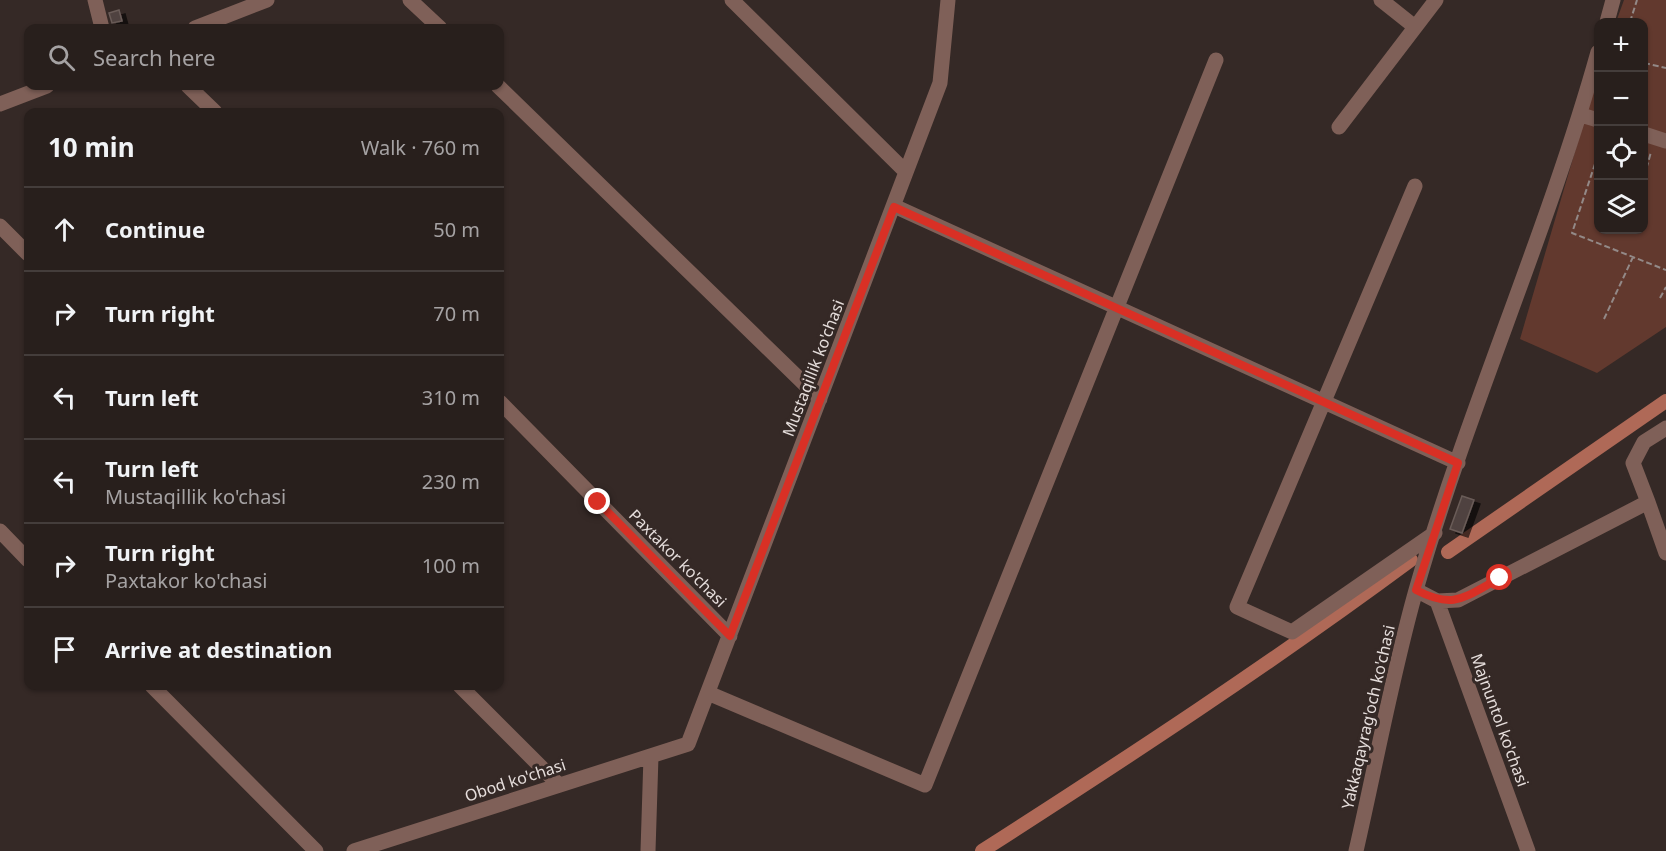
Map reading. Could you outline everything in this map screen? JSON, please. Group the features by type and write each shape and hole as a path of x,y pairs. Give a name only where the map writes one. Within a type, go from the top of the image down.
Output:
{"street":[{"path":"95,0 101,24"},
{"path":"205,24 267,0"},
{"path":"410,0 436,24"},
{"path":"732,0 906,172"},
{"name":"Mustaqillik ko'chasi","path":"688,744 940,83 948,0"},
{"path":"1381,0 1415,27"},
{"path":"1340,128 1436,0"},
{"path":"1608,18 1613,0"},
{"path":"708,693 925,785 1216,60"},
{"name":"Yakkaqayrag'och ko'chasi","path":"1356,851 1416,590 1458,463 1581,115 1594,70"},
{"path":"0,104 37,90"},
{"path":"192,90 211,108"},
{"path":"502,90 820,399"},
{"path":"1581,115 1594,119"},
{"path":"1414,186 1237,607 1292,632 1435,533"},
{"path":"894,207 1458,463"},
{"path":"0,226 24,250"},
{"name":"Paxtakor ko'chasi","path":"504,406 730,636"},
{"path":"1666,428 1644,442 1633,463 1666,553"},
{"path":"1416,590 1437,601 1458,600 1648,502"},
{"path":"0,531 24,556"},
{"name":"Majnuntol ko'chasi","path":"1437,601 1528,851"},
{"path":"157,690 316,851"},
{"path":"464,690 560,785"},
{"name":"Obod ko'chasi","path":"354,851 688,744"},
{"path":"648,851 651,756"}],"path":[{"path":"1631,18 1637,0"},
{"path":"1648,64 1666,68"},
{"path":"1648,162 1655,137"},
{"path":"1594,169 1572,233 1666,270"},
{"path":"1604,319 1634,257"},
{"path":"1660,298 1666,287"}],"shaded area":[{"path":"1624,0 1666,0 1666,327 1597,373 1520,339 1594,87 1594,234 1648,234 1648,18 1617,18"}],"building":[{"path":"119,10 122,21 112,23 109,13"},
{"path":"1462,496 1474,500 1462,533 1450,529"}],"waterway":[{"path":"1448,552 1666,401"},
{"path":"982,851 1199,709 1306,636 1411,560"}],"route":[{"path":"598,502 730,636 894,207 1458,463 1416,590 1437,601 1458,600 1500,578"}]}
